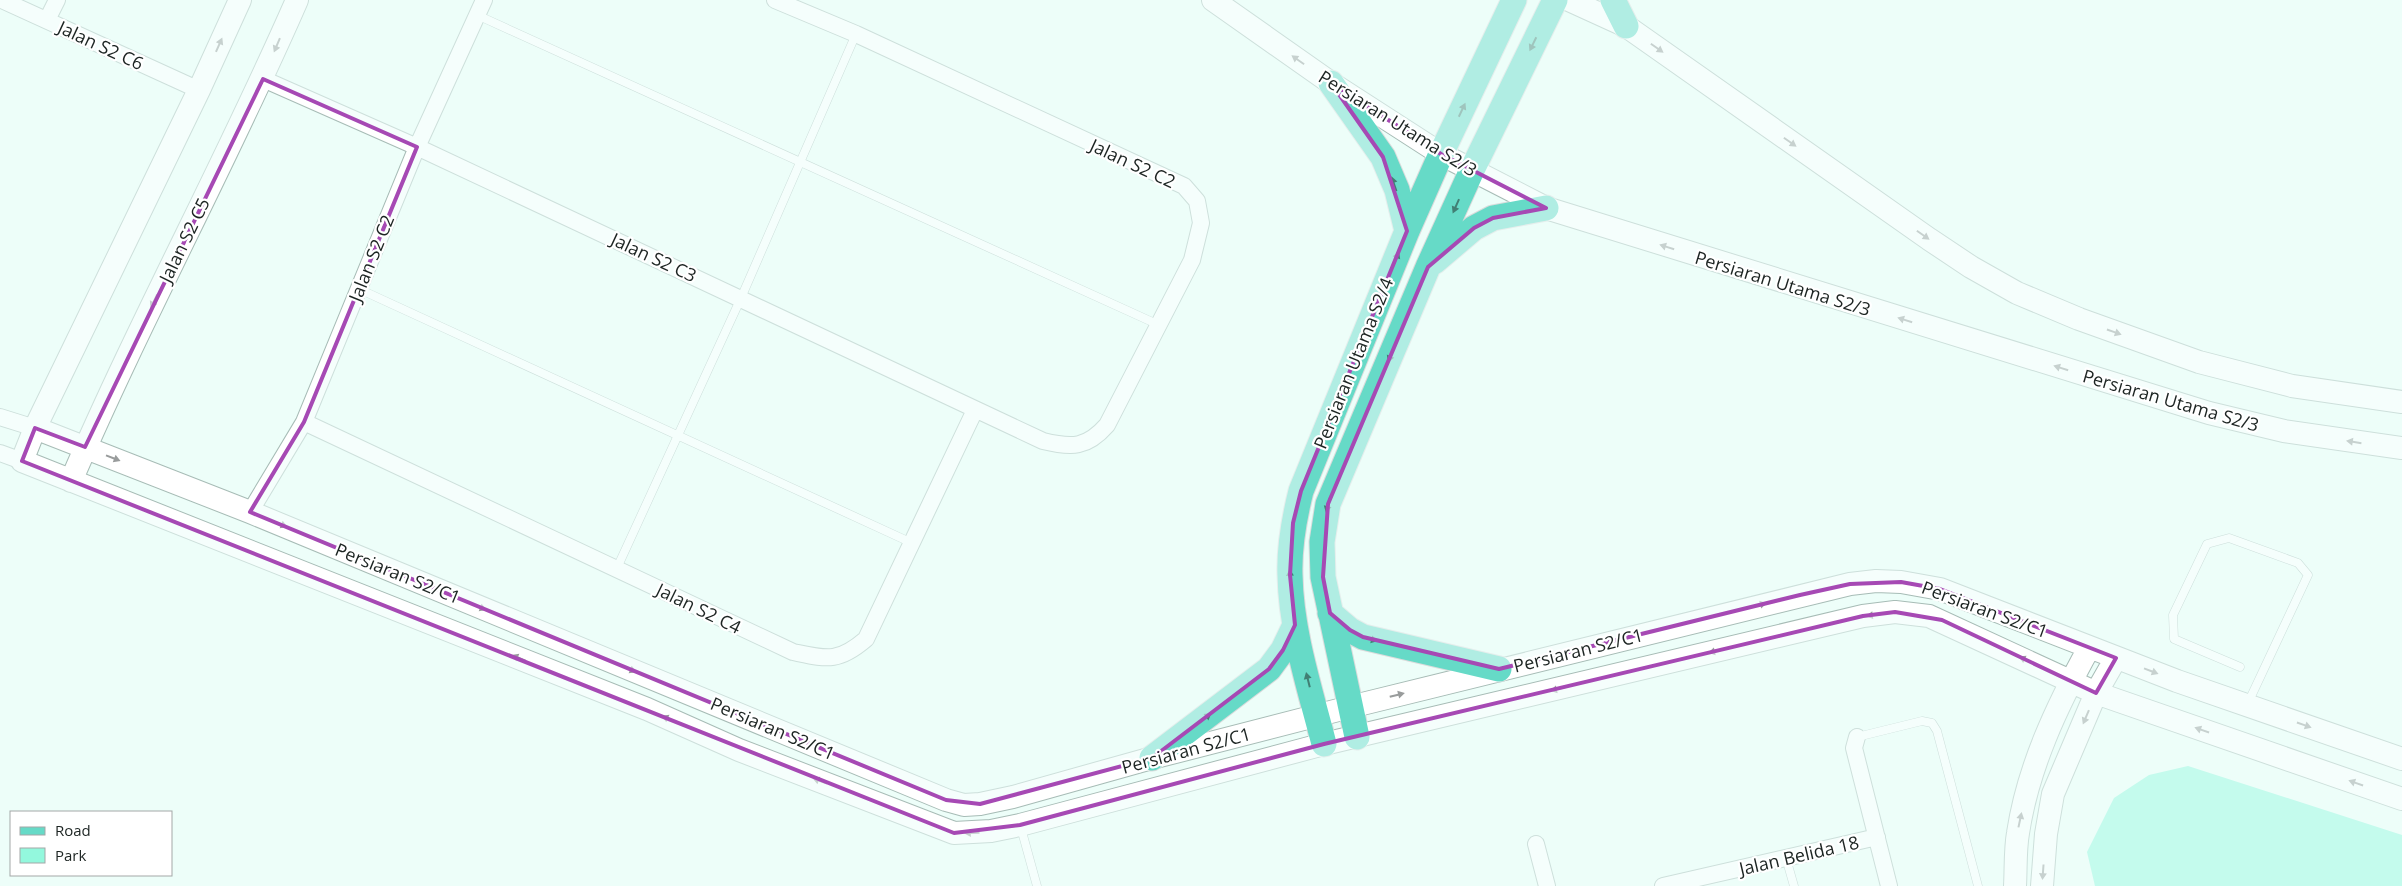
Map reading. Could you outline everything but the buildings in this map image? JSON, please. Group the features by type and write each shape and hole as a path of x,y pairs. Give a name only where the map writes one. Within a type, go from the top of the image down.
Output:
{"main road":[{"name":"Persiaran Utama S2/4","path":"1324,744 1295,625 1290,575 1293,523 1301,491 1407,231 1441,154 1514,0"},
{"name":"Persiaran Utama S2/4","path":"1357,737 1330,613 1323,568 1322,542 1328,504 1428,267 1472,170 1555,0"},
{"path":"1613,0 1626,26"},
{"path":"1331,83 1383,157 1397,190 1407,231"},
{"path":"1428,267 1474,228 1492,218 1546,208"},
{"path":"1330,613 1350,630 1363,637 1499,669"},
{"path":"1152,758 1269,668 1283,650 1295,625"}],"street":[{"name":"Jalan S2 C6","path":"2,0 199,90"},
{"path":"47,20 57,0"},
{"path":"22,461 35,428 199,90 240,0"},
{"name":"Jalan S2 C5","path":"71,481 103,405 263,79 297,0"},
{"name":"Jalan S2 C2","path":"775,0 856,34 1184,186 1197,201 1201,222 1192,260 1107,425 1095,439 1077,446 1043,441"},
{"name":"Persiaran Utama S2/3","path":"1213,0 1331,83 1441,154 1546,208 2209,413 2284,431 2402,448"},
{"path":"1569,0 1626,26 1929,239 1971,267 2018,293 2079,319 2199,362 2292,386 2402,402"},
{"name":"Jalan S2 C2","path":"250,512 304,422 417,146 480,7"},
{"name":"Jalan S2 C3","path":"263,79 417,146 1043,441"},
{"name":"Jalan S2 C4","path":"304,422 793,652 826,659 850,653 866,639 975,410"},
{"name":"Persiaran S2/C1","path":"0,417 35,428 250,512 946,800 964,804 980,804 1013,797 1152,758 1499,669 1800,595 1876,581 1922,584 1940,589 2116,658 2402,759"},
{"name":"Persiaran S2/C1","path":"0,452 648,709 739,750 954,833 991,832 1324,744 1863,616 1895,612 1912,612 1942,620 2096,693 2402,799"},
{"path":"2015,886 2018,834 2028,785 2038,755 2070,681 2089,648"},
{"path":"2042,886 2046,834 2053,794 2096,693 2116,658"},
{"path":"1858,737 1854,748 1889,886"},
{"path":"1013,797 1020,825"},
{"name":"Jalan Belida 18","path":"1663,886 1718,880 1786,858 1877,837"},
{"path":"1536,844 1547,886"}],"lane":[{"path":"480,7 800,160 1159,325"},
{"path":"617,568 741,298 856,34"},
{"path":"359,289 912,543"},
{"path":"2240,667 2174,639 2172,615 2207,544 2229,538 2298,563 2308,575 2247,705"},
{"path":"1858,737 1922,721 1932,723 1937,731 1978,886"},
{"path":"1020,825 1037,886"},
{"path":"1786,858 1794,886"}],"highlighted area":[{"path":"263,79 417,147 304,422 250,512 946,800 980,804 1152,758 1269,669 1283,650 1295,625 1290,575 1293,523 1301,491 1407,231 1383,157 1331,83 1441,154 1546,208 1493,218 1474,228 1428,267 1328,504 1323,577 1330,613 1350,630 1363,637 1499,669 1850,584 1901,582 1940,589 2116,658 2096,693 1942,620 1895,612 1863,616 1324,744 1020,825 954,833 22,461 35,428 85,447"}],"green space":[{"path":"2188,766 2402,835 2402,886 2095,886 2087,852 2114,798 2149,775"}]}
